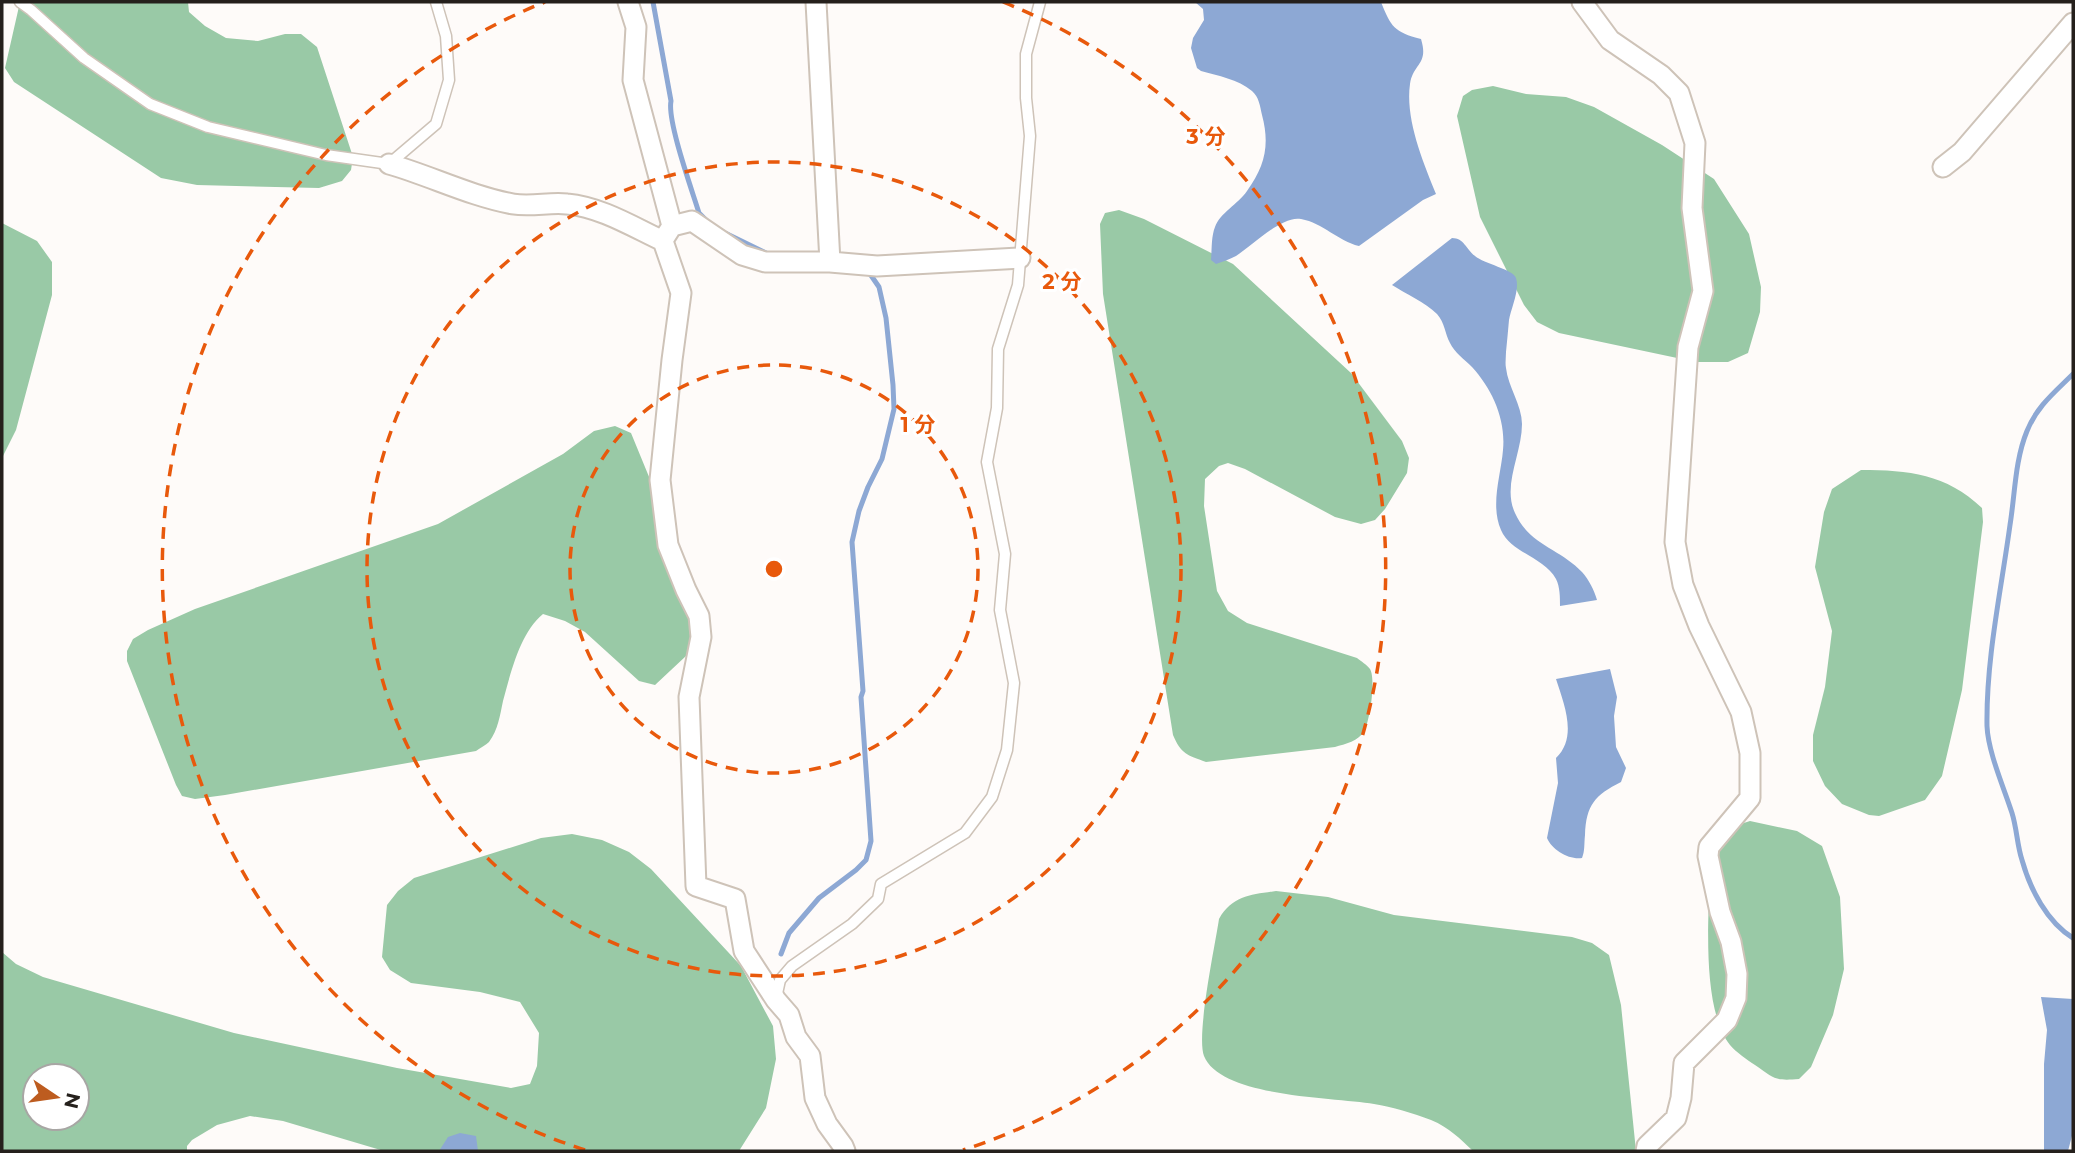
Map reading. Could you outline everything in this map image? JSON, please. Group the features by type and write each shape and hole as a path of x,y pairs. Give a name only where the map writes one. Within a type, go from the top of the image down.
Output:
{"street":[{"path":"628,2 636,27 633,80 681,293 660,480 668,545 699,616 701,637 689,697 696,886 735,900 744,950 776,1000 789,1015 796,1037 810,1056 816,1098 827,1124 845,1151"},
{"path":"816,2 830,262"},
{"path":"1582,2 1610,40 1661,75 1679,93 1695,144 1692,208 1703,291 1688,347 1675,542 1683,585 1699,626 1741,712 1750,753 1751,798 1709,847 1720,912 1731,942 1738,974 1736,998 1727,1020 1684,1063 1676,1118 1647,1146 1646,1151"},
{"path":"1943,167 1962,152 2073,23"},
{"path":"389,164 515,205 567,204 600,211 667,234 692,221 742,256 765,262 830,262 877,266 1020,258"}],"lane":[{"path":"20,2 84,58 150,104 208,127 326,155 389,164 436,124 449,80 446,36 436,2"},
{"path":"776,1000 780,980 792,965 852,924 878,898 881,884 965,833 992,797 1007,750 1014,683 1000,610 1004,554 987,462 997,408 998,349 1018,285 1030,136 1026,98 1026,54 1040,2"}],"green space":[{"path":"20,2 188,2 189,12 205,26 226,38 258,41 285,34 301,34 317,47 353,157 351,170 342,181 319,188 197,185 161,178 14,82 5,68"},
{"path":"1493,86 1526,94 1566,97 1594,107 1662,145 1714,179 1749,234 1761,287 1760,312 1748,353 1728,362 1696,362 1559,333 1537,322 1524,305 1480,217 1457,116 1463,96 1472,90"},
{"path":"1119,210 1144,219 1233,264 1351,373 1402,441 1409,458 1407,473 1385,509 1375,520 1361,524 1335,517 1245,469 1228,463 1219,466 1205,479 1204,506 1217,591 1228,611 1247,623 1357,658 1370,669 1372,700 1366,726 1362,734 1351,742 1335,747 1206,762 1185,753 1173,735 1103,294 1100,224 1105,213"},
{"path":"2,223 37,241 52,262 52,295 16,430 2,458"},
{"path":"615,426 631,433 684,562 692,635 686,656 655,685 639,681 585,632 565,621 543,614 528,632 517,654 495,732 489,742 476,751 225,795 195,799 182,796 127,661 127,651 133,639 195,609 438,524 563,454 594,431"},
{"path":"1861,470 1911,473 1941,481 1982,508 1983,522 1962,690 1942,776 1925,800 1879,816 1869,815 1842,804 1825,786 1813,761 1813,735 1825,687 1832,631 1815,567 1824,512 1832,489"},
{"path":"1750,821 1797,831 1822,846 1840,897 1844,969 1833,1015 1811,1067 1799,1079 1776,1078 1735,1050 1720,1027 1713,1003 1708,948 1712,843 1719,831"},
{"path":"572,834 602,840 629,852 651,869 741,966 773,1026 776,1059 766,1108 739,1151 384,1151 283,1121 250,1116 217,1125 192,1140 187,1151 2,1151 2,952 16,964 43,977 234,1033 397,1068 511,1088 530,1084 537,1066 539,1033 520,1002 480,992 411,983 390,970 382,957 387,905 398,891 414,878 541,838"},
{"path":"1276,891 1328,897 1394,915 1572,937 1592,943 1609,955 1621,1005 1636,1151 1473,1151 1444,1126 1410,1113 1374,1104 1255,1088 1232,1080 1215,1070 1204,1056 1202,1030 1219,919 1230,905 1243,898"}],"water":[{"path":"1195,2 1381,2 1399,31 1421,39 1423,54 1410,84 1410,111 1416,140 1436,194 1423,200 1359,246 1309,221 1293,219 1276,226 1236,256 1216,264 1211,260 1215,227 1253,182 1262,164 1266,136 1259,102 1252,91 1234,81 1197,68 1191,48 1193,38 1204,20 1203,9"},
{"path":"1452,238 1462,242 1479,259 1510,272 1516,278 1517,288 1509,320 1506,364 1522,424 1512,480 1512,502 1521,524 1537,540 1582,572 1597,600 1560,606 1558,585 1551,572 1506,538 1496,510 1503,438 1496,405 1479,376 1448,340 1437,314 1392,285"},
{"path":"1610,669 1617,697 1614,716 1616,747 1626,768 1621,782 1598,797 1590,808 1582,858 1567,856 1557,850 1547,838 1558,783 1556,758 1563,750 1568,730 1556,679"},
{"path":"2041,997 2073,999 2073,1132 2068,1151 2044,1151 2044,1064 2047,1030"},
{"path":"460,1133 476,1136 478,1151 439,1151 448,1137"}],"waterway":[{"path":"653,2 676,139 699,213 707,221"},
{"path":"723,232 768,254"},
{"path":"781,954 789,933 819,898 866,860 871,841 852,542 859,511 882,459 894,409 886,318 879,287 868,271"},
{"path":"2073,374 2036,414 2020,454 1991,650 1987,701 1988,736 1993,758 2012,813 2020,854 2030,882 2048,914 2073,938"}]}
